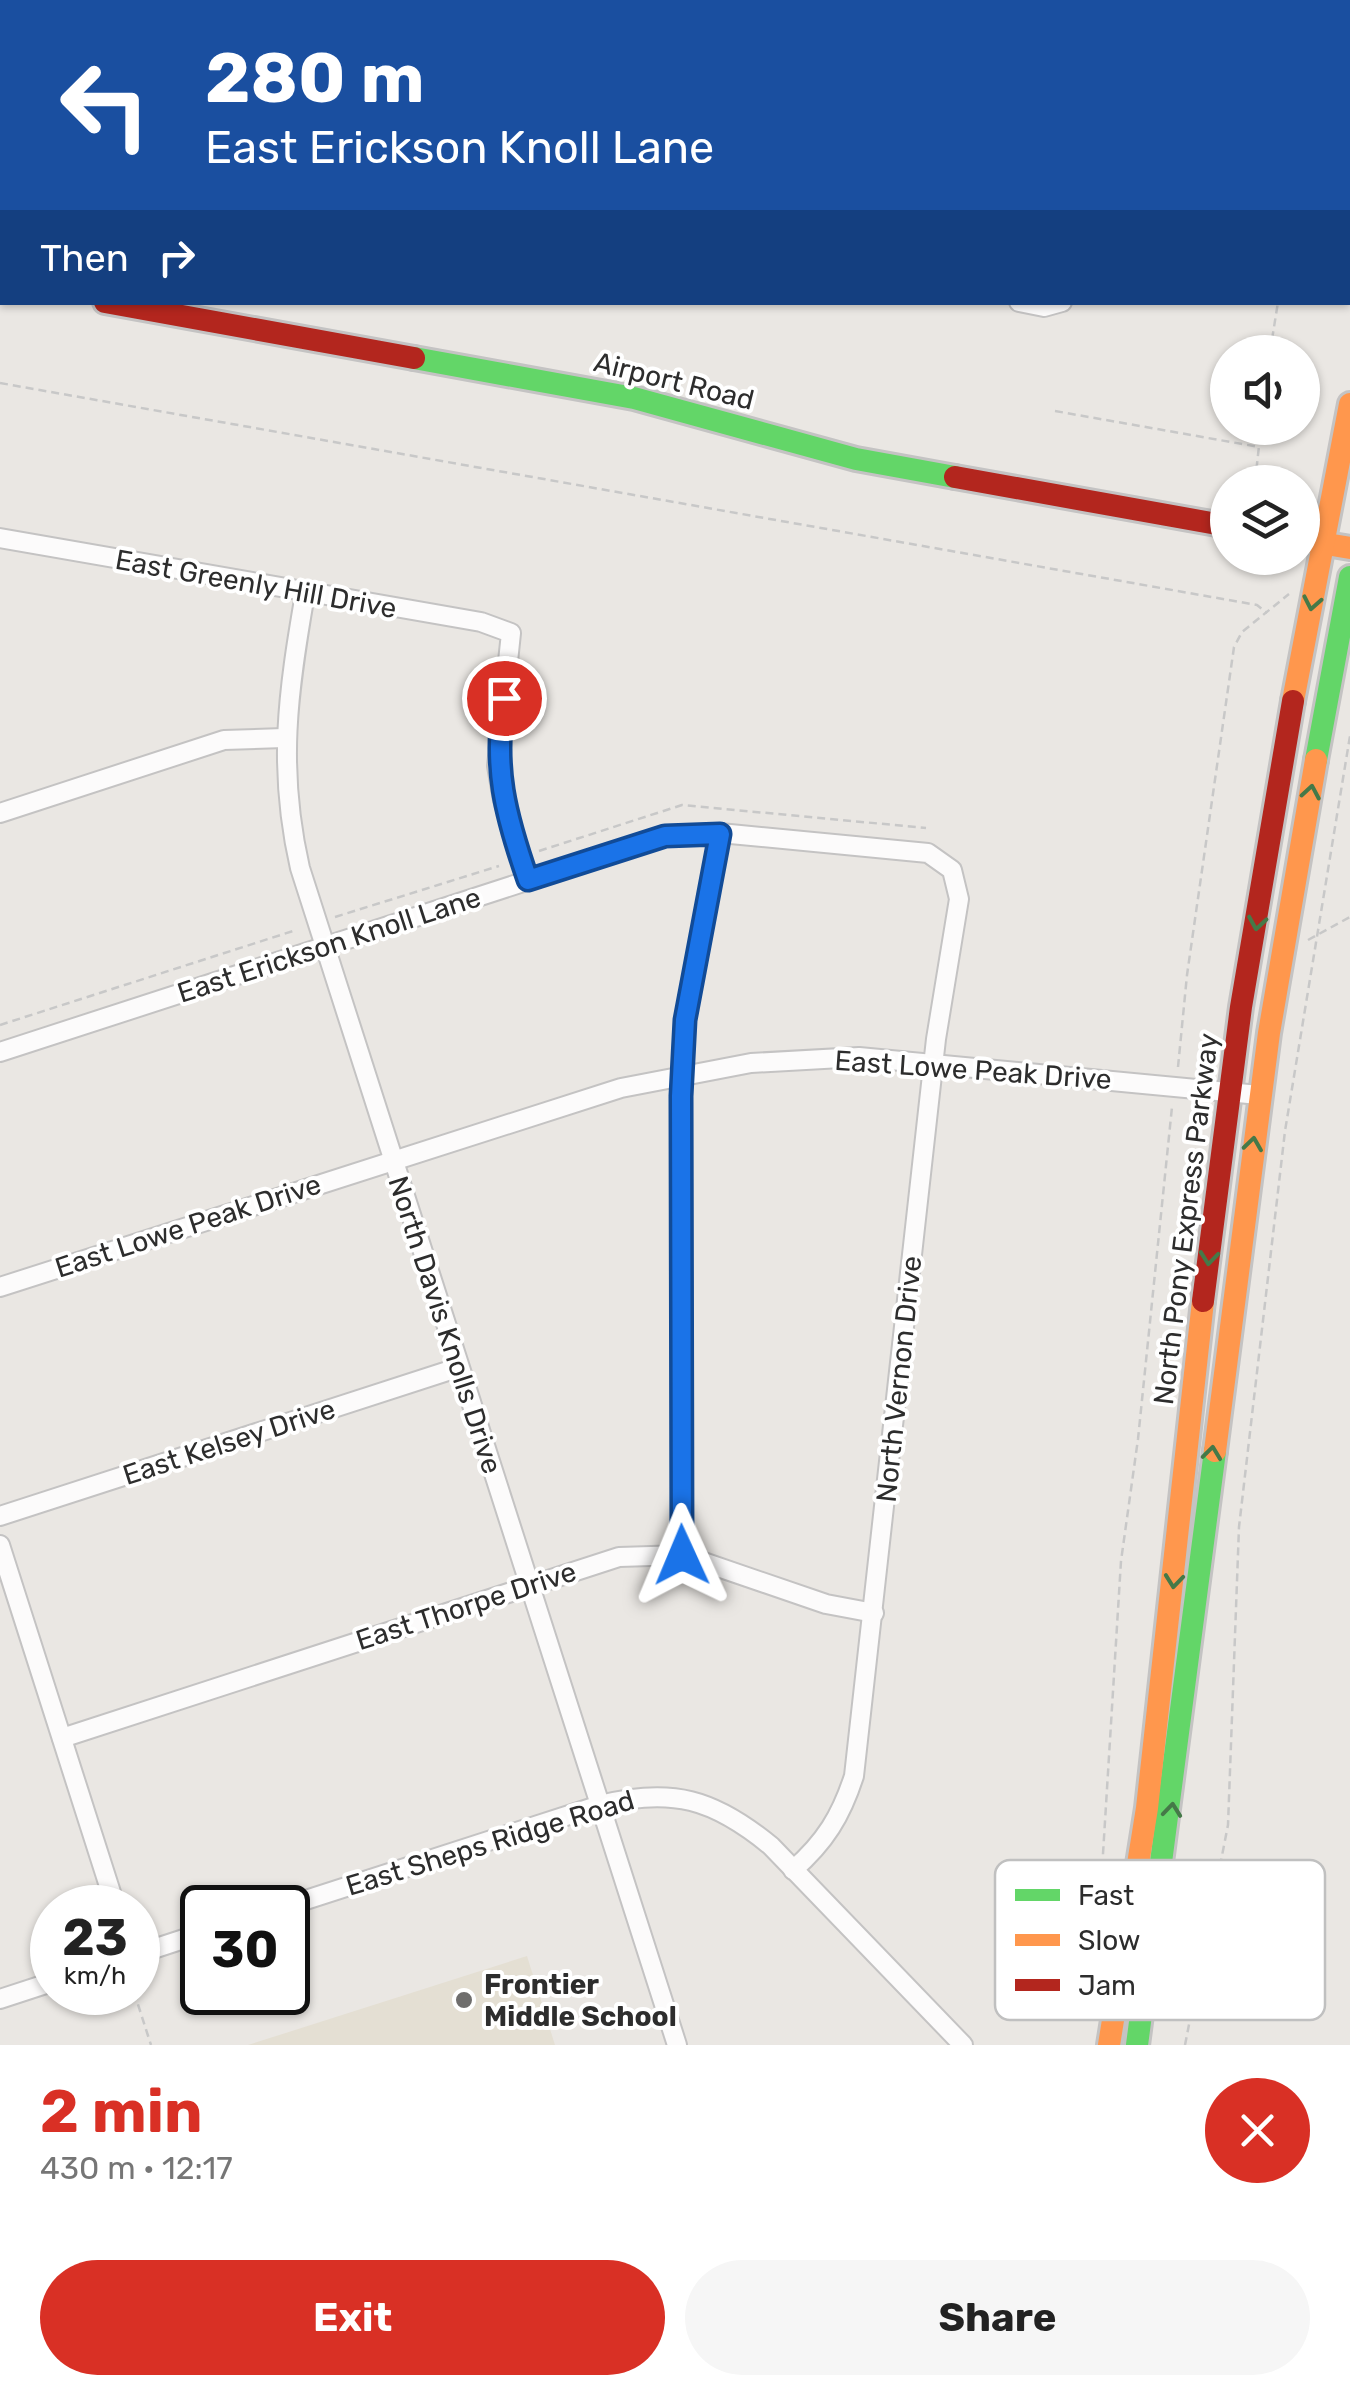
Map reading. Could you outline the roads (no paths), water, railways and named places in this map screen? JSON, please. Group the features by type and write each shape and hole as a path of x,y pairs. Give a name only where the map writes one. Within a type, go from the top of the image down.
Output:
{"main road":[{"name":"Airport Road","path":"121,305 634,398 856,459 1210,523"},
{"name":"North Pony Express Parkway","path":"1320,515 1350,404"},
{"path":"1320,542 1350,548"},
{"name":"North Pony Express Parkway","path":"1138,1860 1158,1729 1228,1092 1308,575"},
{"name":"North Pony Express Parkway","path":"1166,1860 1199,1552 1260,1095 1350,577"},
{"name":"North Pony Express Parkway","path":"1109,2045 1113,2020"},
{"name":"North Pony Express Parkway","path":"1137,2045 1141,2020"}],"street":[{"name":"East Greenly Hill Drive","path":"0,538 481,622 511,634 497,766 503,800 528,880"},
{"name":"North Davis Knolls Drive","path":"305,594 284,738 291,830 324,948 457,1368 677,2045"},
{"path":"0,813 224,740 284,738"},
{"path":"682,1555 682,1074 685,1020 720,834"},
{"name":"East Erickson Knoll Lane","path":"0,1052 665,836 720,834 928,853 952,870"},
{"name":"North Vernon Drive","path":"794,1870 820,1846 841,1817 854,1776 934,1062 959,899 952,870"},
{"name":"East Lowe Peak Drive","path":"0,1288 621,1088 682,1074 812,1058 934,1062 1260,1095"},
{"name":"East Kelsey Drive","path":"0,1516 457,1368"},
{"path":"0,1545 109,1885"},
{"name":"East Thorpe Drive","path":"62,1738 619,1556 682,1555 826,1604 874,1612"},
{"name":"East Sheps Ridge Road","path":"310,1899 600,1805 648,1795 706,1804 741,1822 794,1870 963,2045"},
{"path":"0,1999 30,1989"}],"place":[{"name":"Frontier Middle School","path":"464,2000"}]}
